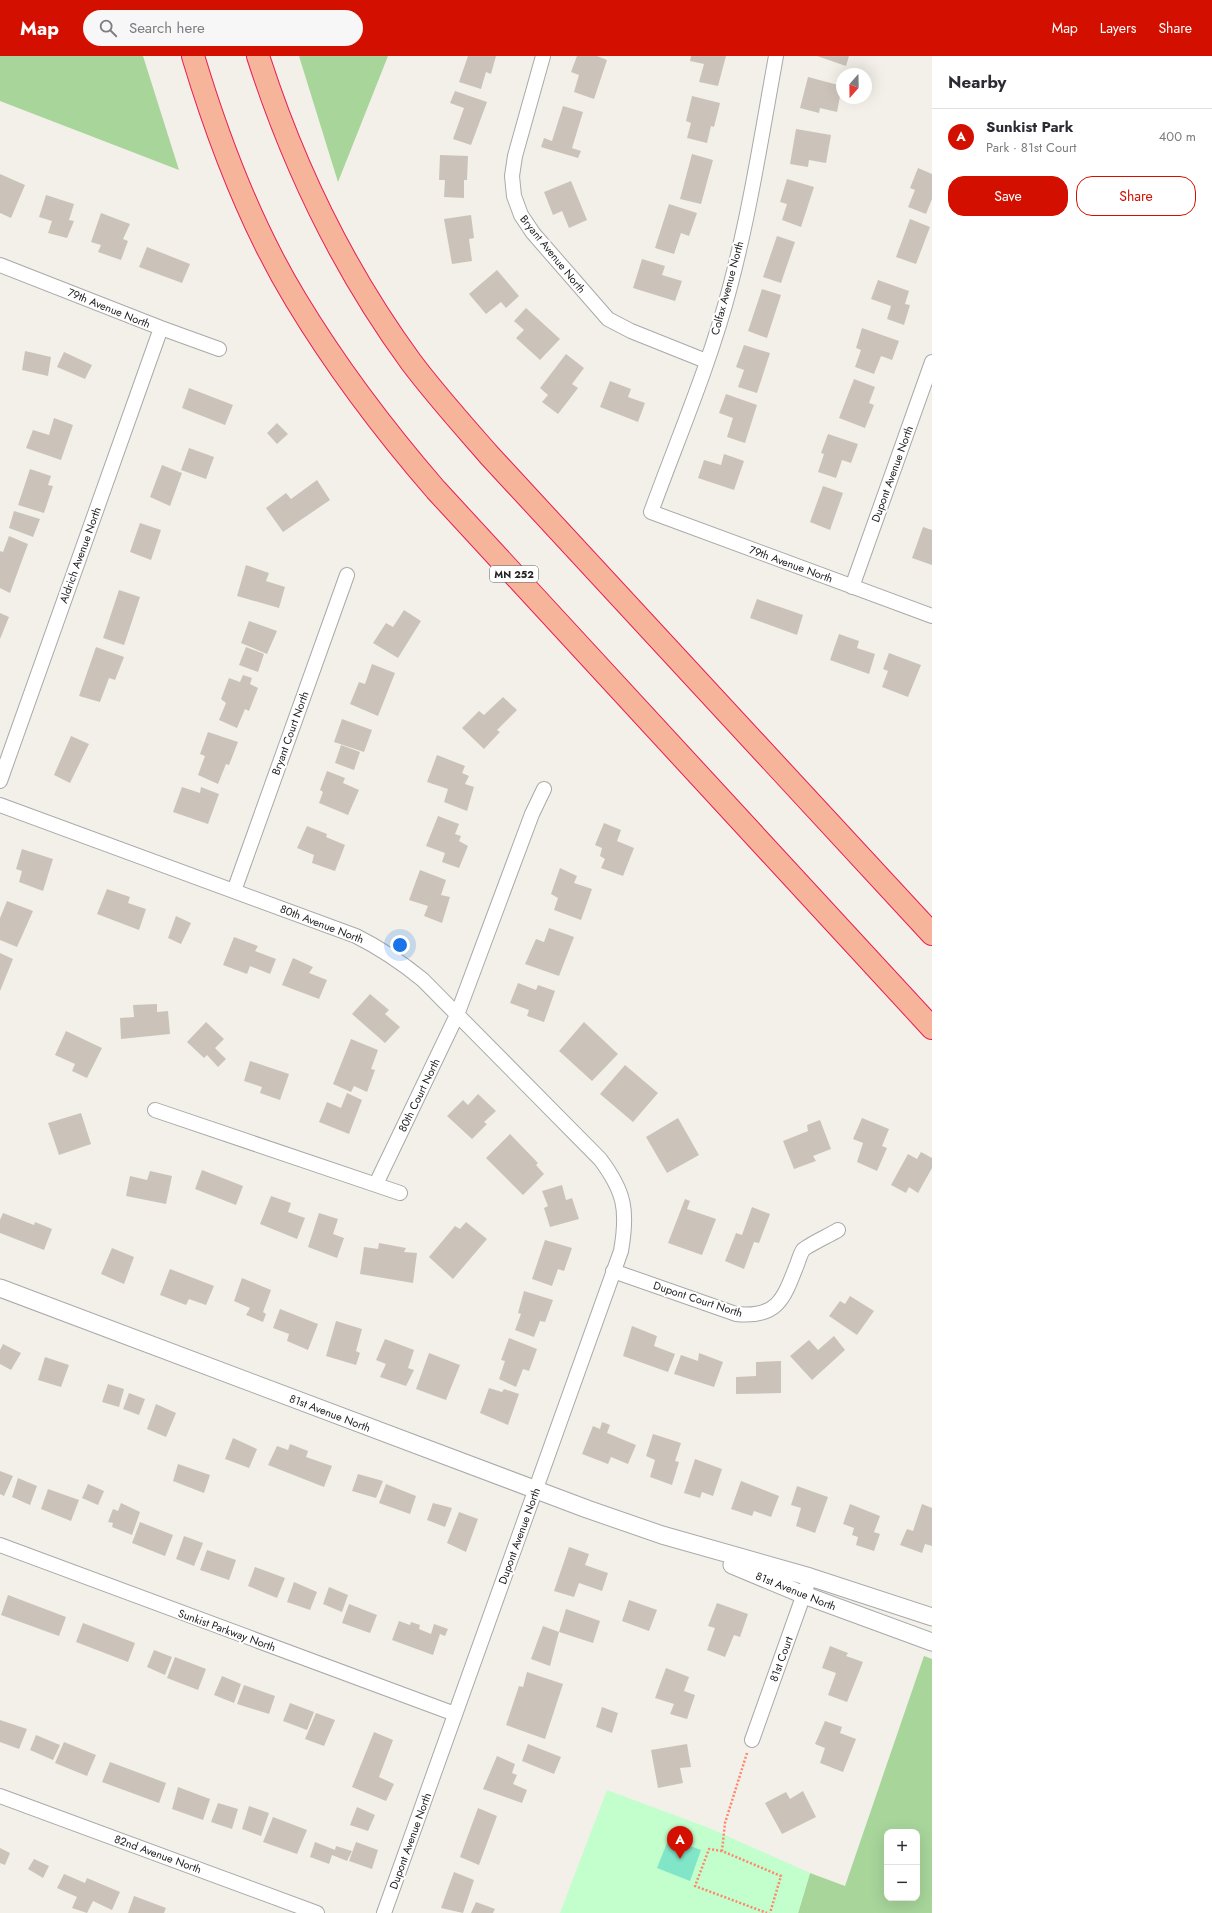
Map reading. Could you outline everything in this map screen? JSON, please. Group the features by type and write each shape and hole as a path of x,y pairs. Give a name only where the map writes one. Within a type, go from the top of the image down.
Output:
{"highway":[{"name":"MN 252","path":"193,56 217,131 251,213 273,258 321,341 368,408 436,490 932,1028"},
{"path":"258,56 301,170 330,233 366,296 423,378 489,455 932,934"}],"street":[{"name":"Bryant Avenue North","path":"543,56 515,156 512,176 514,196 521,215 533,233 608,319 631,332 706,361"},
{"name":"Colfax Avenue North","path":"651,512 706,361 730,288 746,217 776,56"},
{"name":"79th Avenue North","path":"0,265 219,349"},
{"name":"Aldrich Avenue North","path":"0,781 161,328"},
{"name":"Dupont Avenue North","path":"852,587 932,362"},
{"name":"79th Avenue North","path":"651,512 932,616"},
{"name":"Bryant Court North","path":"234,891 347,575"},
{"name":"80th Court North","path":"376,1184 458,1015 532,814 544,789"},
{"name":"80th Avenue North","path":"0,805 356,936 379,947 423,980 600,1159"},
{"path":"155,1110 400,1193"},
{"name":"Dupont Avenue North","path":"384,1913 620,1251 625,1227 623,1202 615,1179 600,1159"},
{"name":"Dupont Court North","path":"613,1271 736,1314 752,1316 768,1311 781,1301 789,1286 803,1250 838,1230"},
{"name":"81st Avenue North","path":"0,1288 535,1490 662,1535 804,1595 932,1642"},
{"name":"81st Avenue North","path":"662,1535 810,1577 932,1617"},
{"name":"Sunkist Parkway North","path":"0,1545 455,1714"},
{"name":"81st Court","path":"752,1740 810,1577"},
{"name":"82nd Avenue North","path":"0,1796 317,1913"}],"path":[{"path":"722,1851 725,1823 752,1740"},
{"path":"710,1849 722,1851 781,1876 769,1913 695,1886 710,1849"}],"green space":[{"path":"0,56 143,56 179,170 0,101"},
{"path":"299,56 388,56 338,182"},
{"path":"924,1656 932,1659 932,1913 798,1913 810,1873 845,1886"},
{"path":"607,1790 709,1828 810,1873 798,1913 560,1913"},
{"path":"669,1838 701,1850 690,1881 657,1868"}],"building":[{"path":"468,56 496,56 491,74 486,72 481,89 459,82"},
{"path":"577,56 597,56 607,60 594,99 574,92 579,75 571,72"},
{"path":"691,56 726,56 718,86 699,82 704,64 690,61"},
{"path":"817,56 849,56 846,66"},
{"path":"808,77 836,84 836,104 839,104 837,112 820,108 819,113 800,108"},
{"path":"455,91 487,102 471,145 453,139 464,108 450,103"},
{"path":"692,96 720,103 714,127 711,126 707,143 687,138 691,123 686,121"},
{"path":"563,106 583,112 572,148 581,151 578,158 541,147 544,138 552,141"},
{"path":"796,129 831,135 826,163 809,160 808,167 790,164"},
{"path":"692,154 713,160 701,204 680,199"},
{"path":"440,155 468,156 467,180 464,180 464,198 444,197 445,180 439,180"},
{"path":"918,168 932,174 932,199 926,214 908,207 915,190 910,188"},
{"path":"0,174 25,185 11,218 0,213"},
{"path":"787,179 814,187 801,227 782,220 787,204 780,202"},
{"path":"571,181 587,220 569,228 562,211 553,215 544,192"},
{"path":"46,195 74,204 69,220 74,221 67,238 48,233 52,221 39,217"},
{"path":"669,204 697,213 689,236 681,233 674,254 655,248"},
{"path":"101,213 130,224 123,239 128,241 121,260 98,252 101,245 91,242"},
{"path":"471,215 474,238 469,239 472,261 452,264 444,219"},
{"path":"910,219 930,227 916,264 896,257"},
{"path":"777,236 795,242 781,283 763,277"},
{"path":"147,247 190,264 182,283 139,267"},
{"path":"642,259 665,266 662,275 682,281 675,301 633,288"},
{"path":"497,270 519,296 506,308 501,302 486,314 469,294"},
{"path":"878,280 909,291 905,304 910,305 904,325 887,319 891,306 871,299"},
{"path":"762,289 781,295 767,338 748,331"},
{"path":"526,308 560,339 540,360 516,338 524,330 514,321"},
{"path":"862,328 899,341 892,360 881,356 874,374 855,367 861,350 856,348"},
{"path":"744,345 770,353 757,393 738,387 744,370 736,367"},
{"path":"25,351 51,357 48,376 22,370"},
{"path":"64,352 92,365 85,379 57,367"},
{"path":"566,354 584,368 572,384 578,388 558,414 542,402 548,395 540,388"},
{"path":"854,379 875,387 869,403 874,405 865,428 839,418"},
{"path":"610,381 631,389 628,397 645,403 638,422 600,407"},
{"path":"189,388 233,405 225,425 182,408"},
{"path":"726,394 757,405 745,443 727,437 733,418 719,413"},
{"path":"54,418 73,425 61,460 26,448 33,430 49,435"},
{"path":"277,423 288,434 277,444 267,433"},
{"path":"828,434 858,444 851,463 842,460 836,478 818,472 824,454 821,453"},
{"path":"189,448 214,457 206,479 181,470"},
{"path":"724,454 744,461 734,490 698,478 704,460 721,465"},
{"path":"162,465 182,473 170,506 150,497"},
{"path":"30,469 51,476 48,485 53,486 44,513 18,505"},
{"path":"317,480 330,500 283,532 266,508 286,493 291,499"},
{"path":"823,486 843,493 830,530 810,522"},
{"path":"14,511 40,519 33,537 9,528"},
{"path":"140,523 161,530 151,560 130,552"},
{"path":"923,527 932,530 932,565 912,558"},
{"path":"9,536 28,544 10,593 0,588 0,551 3,552"},
{"path":"246,565 269,573 266,581 285,587 279,608 237,596"},
{"path":"119,590 140,597 124,645 103,638"},
{"path":"757,599 803,615 797,635 750,618"},
{"path":"404,610 421,621 398,658 373,643 386,623 393,627"},
{"path":"0,613 9,617 0,639"},
{"path":"249,621 277,631 267,654 241,643"},
{"path":"839,634 859,641 857,648 875,654 869,674 830,660"},
{"path":"96,647 124,657 115,680 109,678 100,702 79,696"},
{"path":"246,647 264,654 258,672 239,665"},
{"path":"889,653 921,665 908,697 882,687 888,671 883,669"},
{"path":"372,664 395,673 378,716 350,704 359,682 365,684"},
{"path":"243,675 252,678 250,684 258,688 249,711 245,709 237,728 219,720 226,703 221,699 229,678 240,682"},
{"path":"503,697 517,710 497,730 500,732 484,749 462,728 479,711 484,715"},
{"path":"342,719 372,730 364,752 334,742"},
{"path":"208,732 238,742 229,765 226,764 218,784 198,775 205,756 200,754"},
{"path":"71,736 89,744 70,783 54,775"},
{"path":"341,745 360,752 354,770 335,763"},
{"path":"437,755 465,766 462,773 469,776 465,784 474,787 467,811 444,802 448,789 427,782"},
{"path":"327,771 345,778 343,783 359,790 348,815 319,803 323,792 320,790"},
{"path":"182,787 200,793 201,787 219,794 208,824 173,812"},
{"path":"438,816 459,824 455,834 461,836 459,841 468,846 459,868 442,862 445,853 426,846"},
{"path":"604,823 621,830 617,841 634,848 623,876 601,868 605,859 600,856 602,848 595,845"},
{"path":"307,826 327,834 326,837 345,845 335,871 312,863 314,855 297,848"},
{"path":"22,849 53,859 43,891 19,882 22,871 16,869"},
{"path":"560,868 577,876 574,883 592,889 581,920 554,910 558,898 551,894"},
{"path":"420,870 446,880 441,895 450,897 442,923 424,916 428,906 409,900"},
{"path":"107,889 130,897 128,903 146,909 139,930 97,914"},
{"path":"7,901 33,911 17,947 0,940 0,918"},
{"path":"176,916 191,923 181,944 168,938"},
{"path":"549,928 574,937 559,976 525,964 536,939 544,942"},
{"path":"234,937 258,946 255,951 276,959 270,974 250,966 247,974 223,965"},
{"path":"0,953 13,959 0,991"},
{"path":"293,958 313,967 309,973 327,980 319,999 282,985"},
{"path":"518,983 536,990 538,985 555,991 544,1022 527,1016 529,1010 510,1003"},
{"path":"370,994 389,1010 385,1014 400,1027 385,1043 352,1014"},
{"path":"157,1004 157,1012 168,1011 170,1034 121,1039 120,1018 134,1017 133,1005"},
{"path":"206,1022 224,1039 215,1048 226,1059 218,1067 207,1055 204,1058 187,1042"},
{"path":"584,1022 618,1054 592,1081 559,1051"},
{"path":"66,1031 102,1048 87,1078 72,1071 75,1064 55,1055"},
{"path":"351,1039 378,1050 371,1069 375,1070 367,1092 354,1086 351,1092 333,1084"},
{"path":"250,1061 289,1074 280,1100 260,1093 262,1087 244,1081"},
{"path":"625,1065 658,1093 633,1122 600,1094"},
{"path":"347,1093 362,1100 349,1134 319,1122 327,1102 341,1108"},
{"path":"478,1094 496,1111 484,1122 487,1124 472,1139 447,1116 463,1100 468,1105"},
{"path":"81,1113 91,1144 59,1155 48,1123"},
{"path":"678,1118 699,1155 667,1173 646,1137"},
{"path":"862,1118 889,1129 882,1146 887,1148 877,1171 857,1162 863,1143 853,1139"},
{"path":"820,1120 831,1149 813,1156 816,1161 794,1169 783,1141 808,1131 807,1125"},
{"path":"510,1134 538,1163 536,1165 544,1174 523,1195 486,1158"},
{"path":"921,1152 932,1158 932,1168 918,1193 909,1187 906,1193 891,1185 908,1154 917,1159"},
{"path":"202,1170 243,1186 236,1205 195,1189"},
{"path":"150,1171 172,1176 166,1204 126,1196 130,1176 147,1180"},
{"path":"562,1185 566,1200 572,1198 579,1219 550,1227 544,1208 548,1206 542,1191"},
{"path":"271,1196 291,1203 288,1212 305,1218 297,1239 260,1224"},
{"path":"685,1199 690,1201 687,1209 716,1219 702,1255 668,1243"},
{"path":"752,1207 770,1214 759,1243 754,1242 744,1269 725,1261 736,1233 742,1235"},
{"path":"3,1213 34,1225 35,1222 52,1229 44,1250 0,1233 0,1220"},
{"path":"319,1213 338,1219 333,1234 344,1238 337,1258 308,1247"},
{"path":"466,1222 487,1239 453,1279 429,1257 455,1226 460,1229"},
{"path":"545,1240 572,1248 564,1271 558,1269 552,1286 532,1279"},
{"path":"379,1243 406,1248 404,1252 417,1253 413,1283 360,1274 364,1247 378,1249"},
{"path":"112,1248 134,1257 124,1284 101,1274"},
{"path":"170,1269 214,1286 206,1305 189,1299 186,1305 160,1295"},
{"path":"242,1278 271,1290 263,1312 266,1314 263,1322 246,1315 250,1308 234,1301"},
{"path":"524,1291 553,1300 545,1322 540,1321 534,1337 515,1330 521,1314 518,1313"},
{"path":"850,1296 874,1311 857,1335 829,1316 840,1301 845,1304"},
{"path":"280,1309 318,1324 308,1350 287,1341 289,1334 273,1328"},
{"path":"336,1321 362,1329 356,1351 360,1353 356,1365 326,1356"},
{"path":"632,1326 657,1336 654,1346 675,1354 668,1372 623,1356"},
{"path":"834,1336 845,1350 812,1380 790,1356 809,1340 818,1350"},
{"path":"509,1338 537,1349 529,1371 523,1369 516,1387 499,1379 505,1361 501,1360"},
{"path":"385,1339 414,1350 408,1368 414,1370 406,1386 380,1377 386,1364 376,1360"},
{"path":"3,1344 21,1353 11,1370 0,1364 0,1350"},
{"path":"429,1353 460,1365 446,1400 416,1389"},
{"path":"699,1353 723,1362 714,1387 674,1374 681,1355 698,1361"},
{"path":"45,1357 69,1365 61,1387 38,1380"},
{"path":"781,1361 781,1393 736,1394 736,1377 756,1376 756,1362"},
{"path":"108,1384 124,1389 119,1407 102,1402"},
{"path":"489,1388 502,1392 504,1389 519,1394 508,1425 480,1413"},
{"path":"129,1393 145,1399 139,1415 123,1409"},
{"path":"156,1404 176,1413 166,1437 147,1429"},
{"path":"602,1422 610,1425 607,1433 636,1445 628,1464 611,1457 608,1464 582,1454 593,1426 600,1429"},
{"path":"653,1434 681,1443 675,1461 679,1462 672,1485 650,1477 655,1460 646,1456"},
{"path":"233,1438 257,1449 249,1468 225,1459"},
{"path":"290,1444 308,1451 306,1457 332,1466 324,1487 268,1465 277,1446 288,1450"},
{"path":"695,1459 722,1469 713,1496 702,1492 700,1498 684,1493"},
{"path":"178,1464 210,1475 204,1493 173,1481"},
{"path":"0,1471 13,1476 4,1496 0,1494"},
{"path":"358,1474 383,1481 376,1498 352,1491"},
{"path":"18,1478 37,1486 30,1505 12,1497"},
{"path":"741,1481 779,1496 771,1517 754,1511 752,1516 731,1509"},
{"path":"88,1484 104,1491 98,1505 82,1498"},
{"path":"386,1484 416,1496 410,1514 379,1503"},
{"path":"797,1486 828,1497 815,1533 796,1526 801,1508 791,1505"},
{"path":"48,1489 79,1500 71,1521 41,1509"},
{"path":"121,1503 140,1512 132,1535 112,1527 113,1523 108,1522 113,1509 118,1511"},
{"path":"433,1503 452,1508 445,1527 427,1520"},
{"path":"850,1504 880,1516 874,1532 880,1534 874,1551 856,1545 858,1537 852,1535 854,1528 843,1524"},
{"path":"922,1504 932,1508 932,1546 925,1544 922,1553 900,1545 907,1529 913,1531"},
{"path":"459,1512 478,1519 466,1552 447,1543"},
{"path":"140,1522 173,1535 165,1556 132,1543"},
{"path":"184,1536 203,1543 194,1566 176,1559"},
{"path":"569,1547 589,1554 585,1565 608,1573 602,1591 579,1583 574,1597 554,1591"},
{"path":"207,1550 236,1560 229,1580 200,1570"},
{"path":"255,1567 285,1578 277,1598 248,1586"},
{"path":"294,1582 317,1592 310,1610 287,1602"},
{"path":"329,1587 348,1595 342,1612 323,1604"},
{"path":"8,1595 66,1617 59,1636 1,1615"},
{"path":"629,1600 657,1610 649,1631 622,1621"},
{"path":"717,1603 748,1614 740,1637 734,1635 725,1657 707,1650 715,1628 708,1626"},
{"path":"349,1604 377,1615 370,1633 342,1623"},
{"path":"566,1609 600,1621 593,1643 559,1632"},
{"path":"399,1621 410,1625 411,1622 420,1625 419,1629 431,1634 434,1624 448,1629 445,1636 440,1634 433,1655 392,1640"},
{"path":"83,1623 135,1643 128,1662 76,1642"},
{"path":"543,1626 559,1632 550,1666 531,1659"},
{"path":"830,1646 848,1653 846,1656 863,1662 847,1702 828,1695 836,1673 822,1668"},
{"path":"154,1650 172,1657 165,1675 147,1667"},
{"path":"175,1657 206,1669 198,1690 167,1678"},
{"path":"666,1668 689,1677 684,1691 695,1695 687,1719 670,1714 674,1704 655,1698"},
{"path":"527,1672 563,1684 545,1739 506,1725 519,1686 523,1687"},
{"path":"222,1676 241,1684 234,1703 214,1695"},
{"path":"244,1685 275,1696 269,1714 237,1704"},
{"path":"290,1703 314,1712 307,1730 283,1721"},
{"path":"602,1707 618,1713 612,1733 596,1727"},
{"path":"316,1713 335,1720 324,1746 305,1739"},
{"path":"0,1720 27,1729 19,1749 0,1742"},
{"path":"825,1721 842,1727 840,1733 856,1739 843,1772 820,1763 825,1748 815,1744"},
{"path":"374,1732 393,1740 379,1777 394,1784 386,1801 352,1787"},
{"path":"36,1735 60,1745 53,1760 30,1750"},
{"path":"64,1742 96,1755 87,1776 55,1763"},
{"path":"528,1744 561,1757 554,1774 522,1761"},
{"path":"687,1744 691,1767 680,1768 683,1783 658,1788 651,1750"},
{"path":"497,1756 515,1764 512,1773 517,1775 513,1784 527,1790 522,1803 483,1789"},
{"path":"110,1762 166,1783 159,1803 102,1782"},
{"path":"178,1787 210,1799 203,1820 172,1809"},
{"path":"803,1791 816,1817 782,1834 765,1803 786,1792 790,1799"},
{"path":"218,1803 238,1809 232,1829 211,1822"},
{"path":"249,1806 269,1813 261,1836 242,1829"},
{"path":"357,1807 375,1815 368,1831 350,1825"},
{"path":"478,1808 497,1816 479,1865 460,1857"},
{"path":"273,1817 307,1830 297,1854 263,1842"},
{"path":"315,1842 335,1850 336,1846 352,1851 347,1861 332,1855 329,1864 310,1857"},
{"path":"356,1842 378,1850 372,1869 349,1861"},
{"path":"0,1848 10,1853 5,1865 0,1863"},
{"path":"34,1859 49,1866 43,1878 28,1869"},
{"path":"454,1872 474,1880 463,1913 441,1908"},
{"path":"64,1874 85,1883 87,1878 120,1892 112,1910 93,1901 87,1913 72,1908 77,1897 57,1888"},
{"path":"134,1896 166,1908 164,1913 128,1913"},
{"path":"476,1902 495,1909 493,1913 471,1913"}],"place":[{"name":"Sunkist Park","path":"680,1859"}]}
